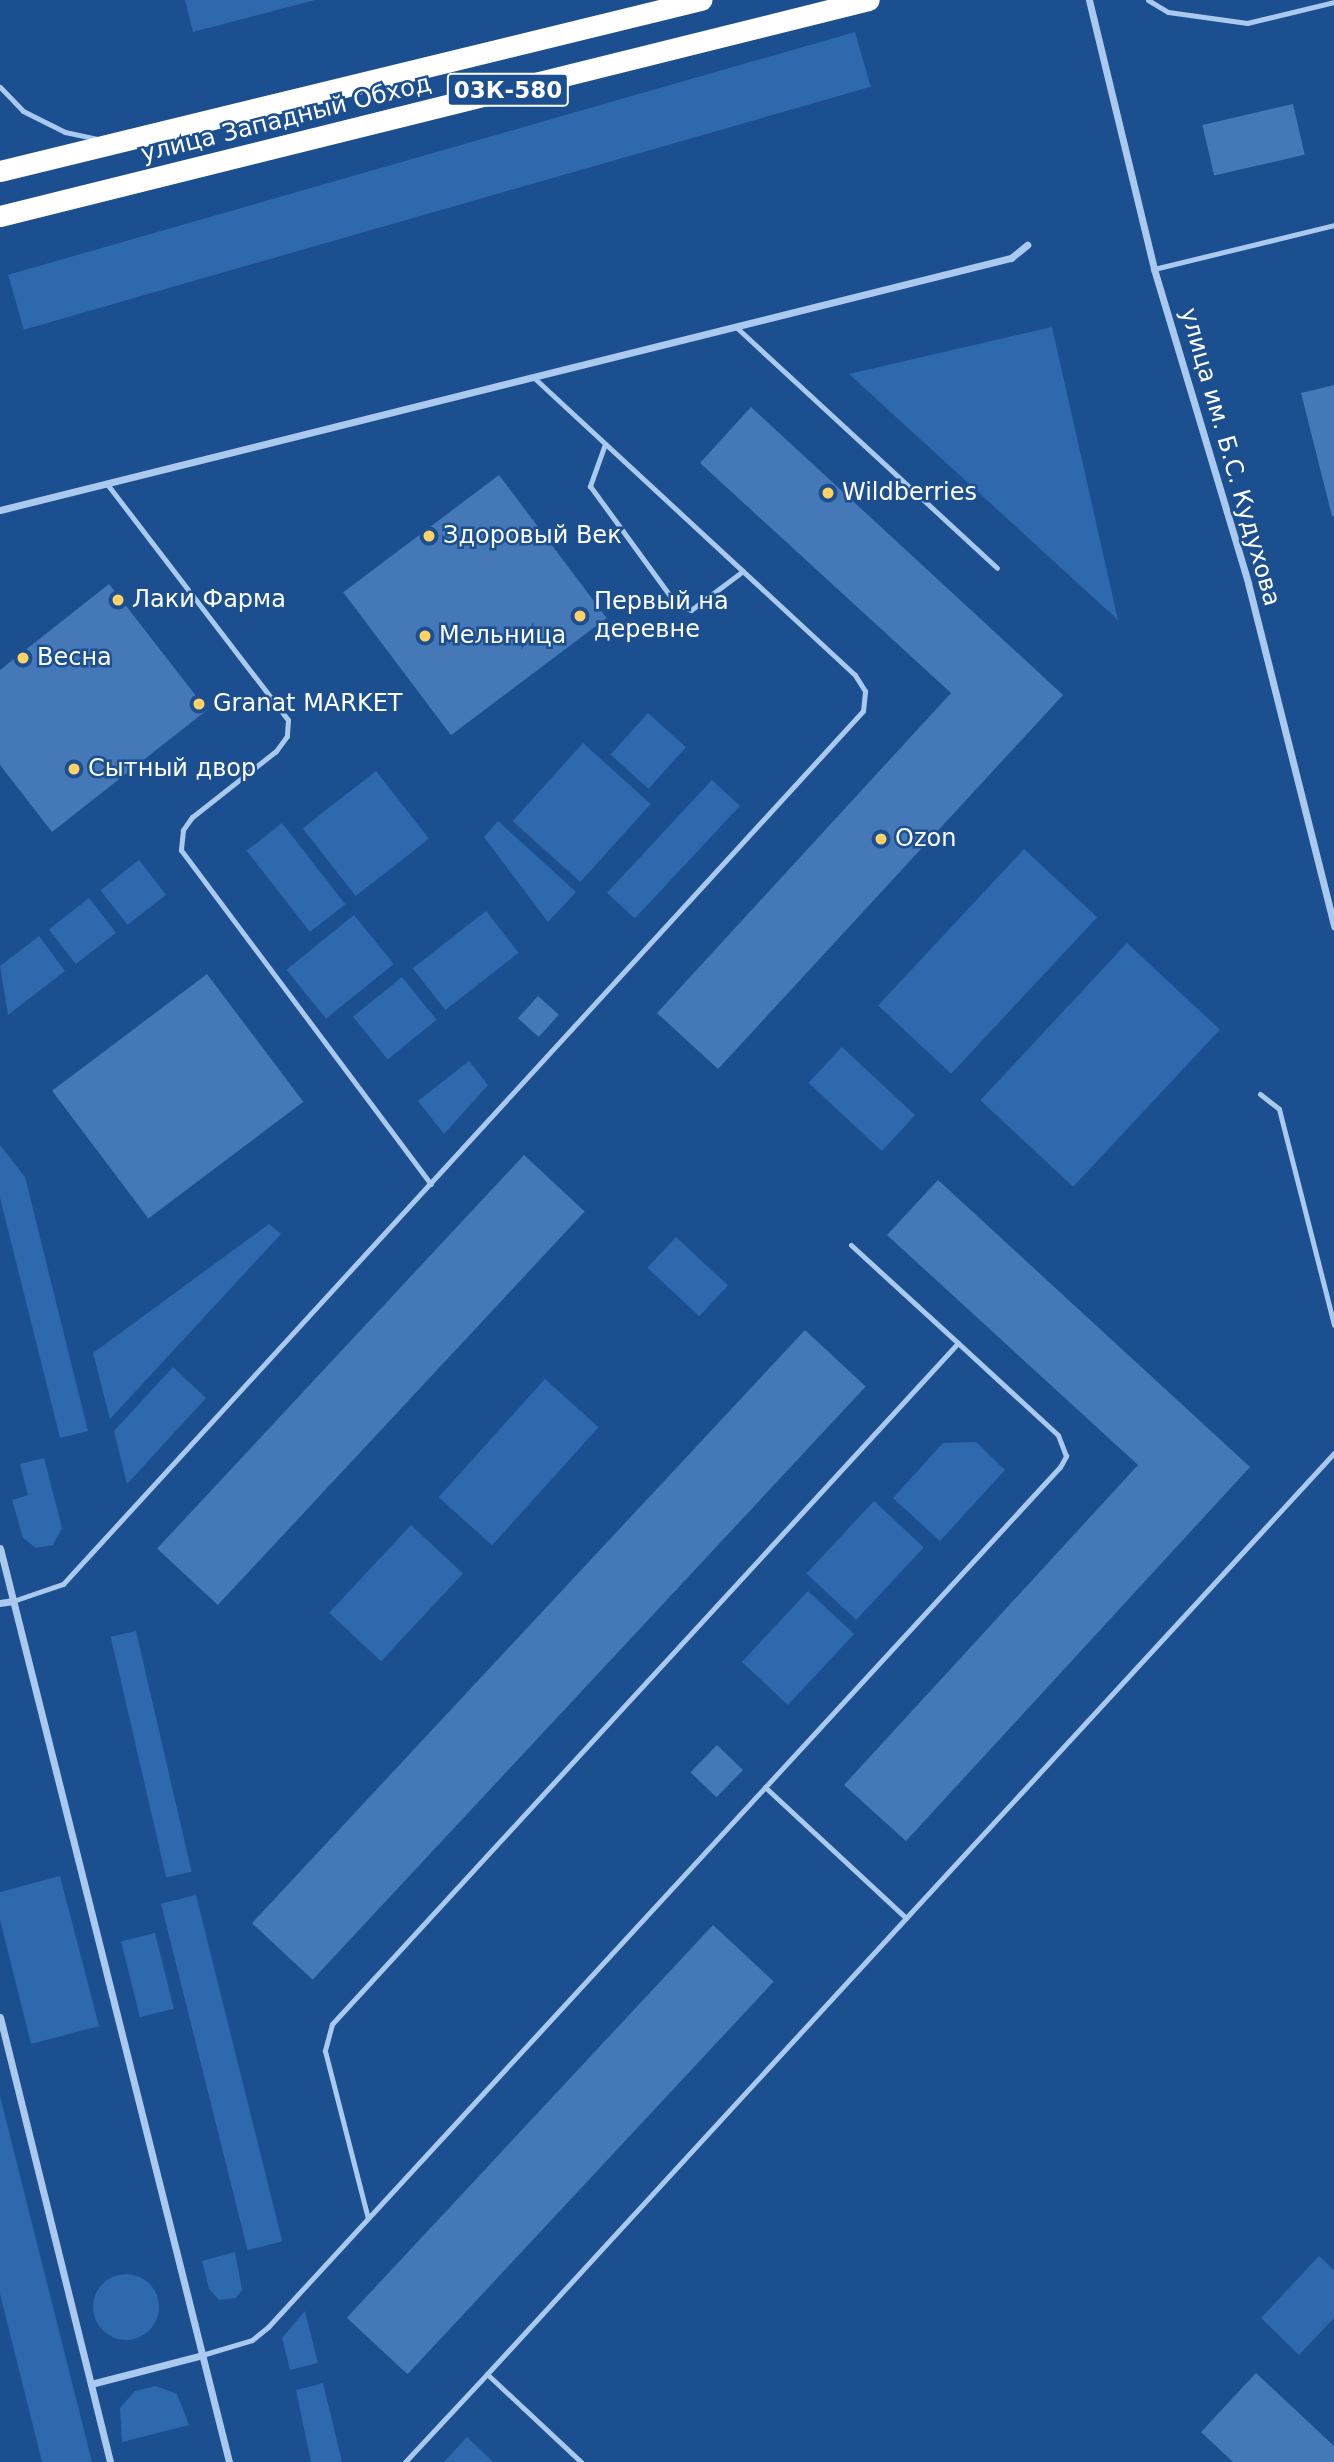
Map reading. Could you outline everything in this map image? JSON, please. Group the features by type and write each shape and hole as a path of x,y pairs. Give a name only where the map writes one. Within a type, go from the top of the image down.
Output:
{"highway":[{"name":"улица Западный Обход","path":"0,171 701,0"},
{"name":"улица Западный Обход","path":"0,216 869,0"}],"street":[{"name":"улица им. Б.С. Кудухова","path":"1088,0 1154,269 1248,583 1334,926"},
{"path":"0,510 1011,258 1027,245"},
{"path":"0,1548 229,2462"},
{"path":"0,1603 13,1601"},
{"path":"0,2017 110,2462"},
{"path":"91,2384 202,2355"}],"lane":[{"path":"1148,0 1168,12 1247,23 1334,2"},
{"path":"0,87 23,111 65,132 114,143"},
{"path":"1154,269 1334,225"},
{"path":"736,327 998,568"},
{"path":"13,1601 63,1584 863,711 865,691 855,675 533,377"},
{"path":"605,444 590,486 676,604 691,610 743,571"},
{"path":"107,484 288,720 287,736 276,751 192,817 183,830 181,850 430,1184"},
{"path":"1260,1094 1279,1109 1334,1325"},
{"path":"202,2355 243,2344 268,2327 1066,1456 1058,1435 851,1245"},
{"path":"368,2218 325,2051 332,2024 958,1343"},
{"path":"405,2462 1334,1453"},
{"path":"765,1787 906,1918"},
{"path":"487,2374 581,2462"}],"shaded area":[{"path":"185,0 315,0 193,32"},
{"path":"855,32 871,87 24,330 8,275"},
{"path":"1052,327 1118,620 849,374"},
{"path":"648,713 686,747 648,789 611,755"},
{"path":"583,743 651,804 580,882 513,821"},
{"path":"376,771 429,839 356,896 303,828"},
{"path":"712,780 740,806 635,919 607,893"},
{"path":"498,821 576,892 548,922 484,837"},
{"path":"282,823 345,904 310,932 247,851"},
{"path":"1024,849 1097,917 951,1074 878,1006"},
{"path":"139,860 166,895 127,925 100,890"},
{"path":"89,898 116,933 76,964 49,929"},
{"path":"486,911 519,953 445,1010 413,968"},
{"path":"354,915 394,964 326,1019 286,970"},
{"path":"39,936 65,971 8,1015 0,966"},
{"path":"1127,943 1220,1030 1073,1187 980,1100"},
{"path":"402,977 437,1020 388,1059 353,1017"},
{"path":"842,1047 915,1115 882,1151 809,1083"},
{"path":"469,1061 488,1085 444,1134 418,1101"},
{"path":"0,1145 25,1177 88,1431 60,1438 0,1198"},
{"path":"269,1224 281,1234 110,1419 93,1353"},
{"path":"676,1237 728,1285 699,1316 647,1268"},
{"path":"173,1367 206,1398 127,1484 114,1431"},
{"path":"545,1379 599,1427 492,1545 439,1497"},
{"path":"976,1442 1005,1470 940,1541 893,1498 943,1443"},
{"path":"44,1458 62,1528 53,1545 36,1548 23,1538 12,1500 28,1495 20,1464"},
{"path":"874,1501 924,1547 856,1620 806,1573"},
{"path":"411,1525 463,1573 381,1661 329,1613"},
{"path":"808,1591 854,1634 788,1705 742,1662"},
{"path":"136,1631 192,1872 166,1878 111,1637"},
{"path":"60,1876 99,2026 31,2044 0,1920 0,1892"},
{"path":"196,1895 282,2241 247,2250 161,1904"},
{"path":"155,1933 174,2009 140,2017 121,1941"},
{"path":"0,2096 92,2462 42,2462 0,2294"},
{"path":"235,2252 242,2290 236,2298 219,2300 209,2289 202,2261"},
{"path":"1319,2256 1334,2270 1334,2318 1299,2355 1261,2318"},
{"path":"126,2274 139,2277 149,2284 156,2294 159,2307 156,2320 149,2330 139,2337 126,2340 113,2337 103,2330 96,2320 93,2307 96,2294 103,2284 113,2277"},
{"path":"305,2311 318,2363 290,2370 282,2338"},
{"path":"323,2383 342,2462 311,2462 296,2390"},
{"path":"156,2386 177,2394 189,2425 122,2442 120,2408 135,2391"},
{"path":"467,2437 493,2462 444,2462"}],"building":[{"path":"1293,104 1305,155 1214,176 1202,125"},
{"path":"1334,385 1334,516 1332,516 1301,393"},
{"path":"751,407 1063,695 718,1069 657,1013 951,693 700,463"},
{"path":"499,475 607,618 451,735 343,592"},
{"path":"109,584 207,710 52,832 0,765 0,670"},
{"path":"207,974 303,1102 148,1219 52,1091"},
{"path":"538,996 559,1015 539,1037 518,1018"},
{"path":"524,1155 585,1212 218,1605 157,1548"},
{"path":"938,1180 1250,1467 906,1841 844,1785 1138,1465 887,1235"},
{"path":"805,1330 866,1387 313,1980 252,1923"},
{"path":"717,1745 743,1770 716,1797 691,1772"},
{"path":"713,1925 774,1982 407,2374 347,2318"},
{"path":"1256,2373 1334,2446 1334,2462 1233,2462 1201,2432"}],"place":[{"name":"Wildberries","path":"828,493"},
{"name":"Здоровый Век","path":"429,536"},
{"name":"Лаки Фарма","path":"118,600"},
{"name":"Первый на деревне","path":"580,616"},
{"name":"Мельница","path":"425,636"},
{"name":"Весна","path":"23,658"},
{"name":"Granat MARKET","path":"199,704"},
{"name":"Сытный двор","path":"74,769"},
{"name":"Ozon","path":"881,839"}]}
